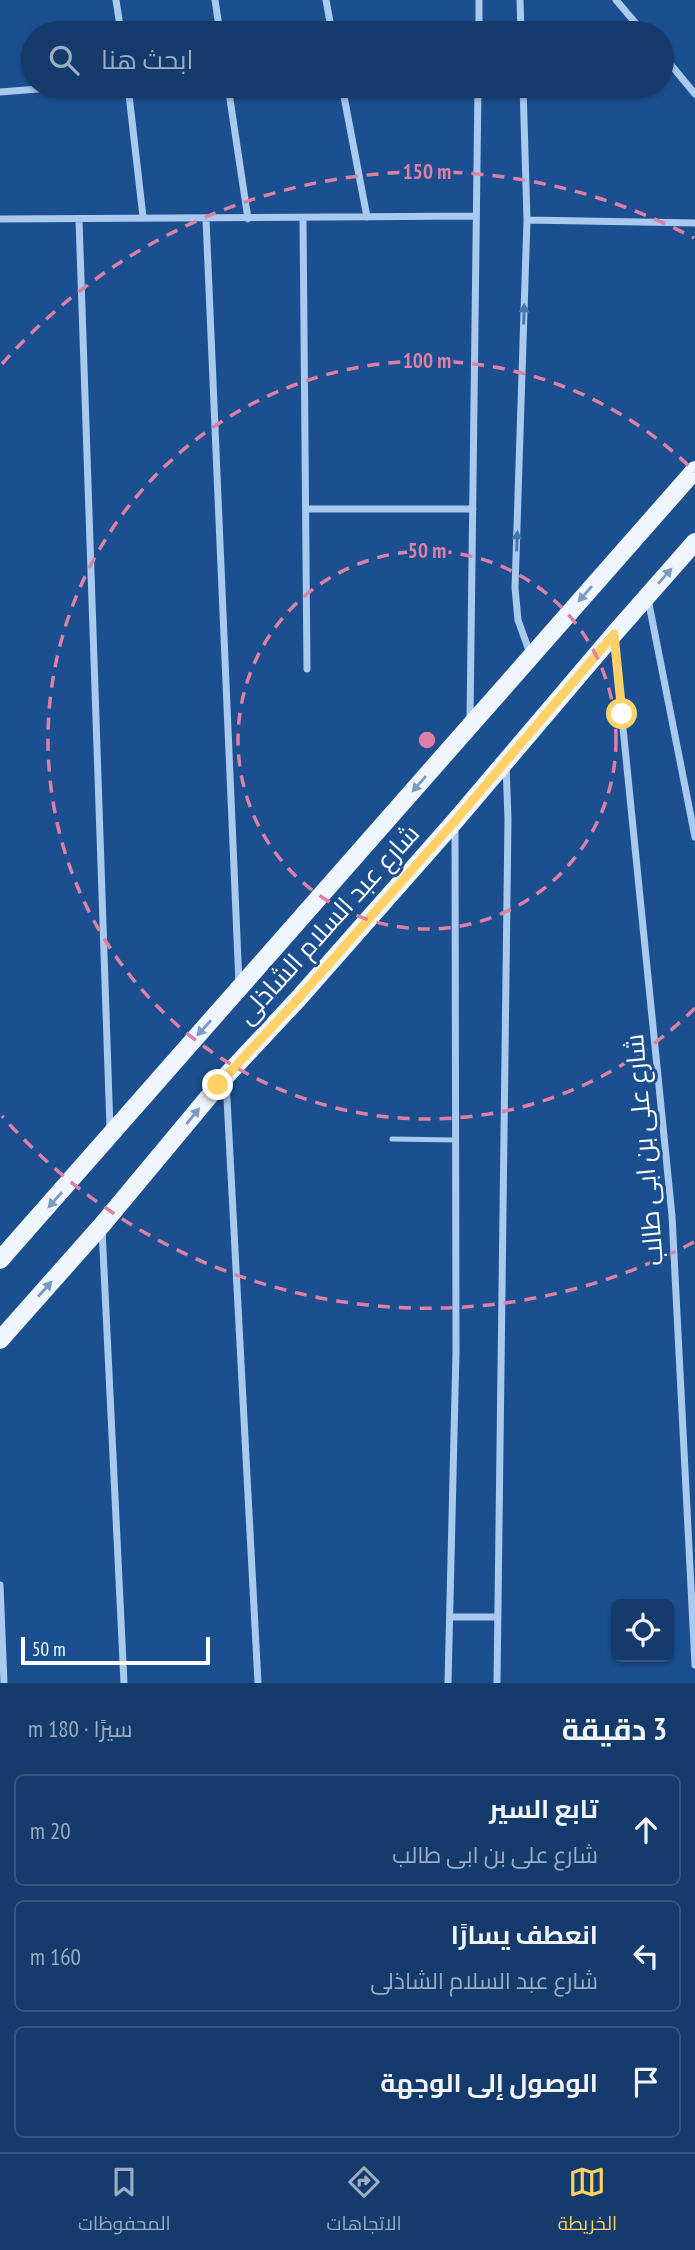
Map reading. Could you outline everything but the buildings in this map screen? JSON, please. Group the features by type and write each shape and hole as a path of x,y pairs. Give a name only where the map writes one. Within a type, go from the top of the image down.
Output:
{"main road":[{"name":"شارع عبد السلام الشاذلى","path":"0,1260 695,470"},
{"name":"شارع عبد السلام الشاذلى","path":"0,1340 102,1225 226,1076 298,999 455,821 647,595 693,545"}],"street":[{"path":"116,0 119,21"},
{"path":"215,0 218,21"},
{"path":"326,0 330,21"},
{"path":"478,0 479,21"},
{"path":"520,0 521,21"},
{"path":"616,0 634,21"},
{"path":"674,69 695,94"},
{"path":"0,92 21,90"},
{"path":"129,98 143,217"},
{"path":"230,98 248,219"},
{"path":"344,98 367,217"},
{"path":"470,725 478,98"},
{"path":"523,98 527,220 515,588 518,620 531,656"},
{"path":"0,219 475,216"},
{"path":"303,218 307,669"},
{"path":"206,219 240,988"},
{"path":"79,220 110,1137"},
{"path":"527,220 695,223"},
{"path":"306,509 473,509"},
{"path":"647,595 695,837"},
{"name":"شارع على بن ابى طالب","path":"614,634 672,1216 695,1665"},
{"path":"497,1683 508,819 506,760"},
{"path":"449,1683 456,1352 455,821"},
{"path":"226,1076 258,1683"},
{"path":"102,1225 124,1683"},
{"path":"0,1585 4,1683"},
{"path":"450,1617 498,1617"}],"lane":[{"path":"392,1139 456,1140"}],"route":[{"path":"218,1085 455,821 614,634 622,714"}]}
